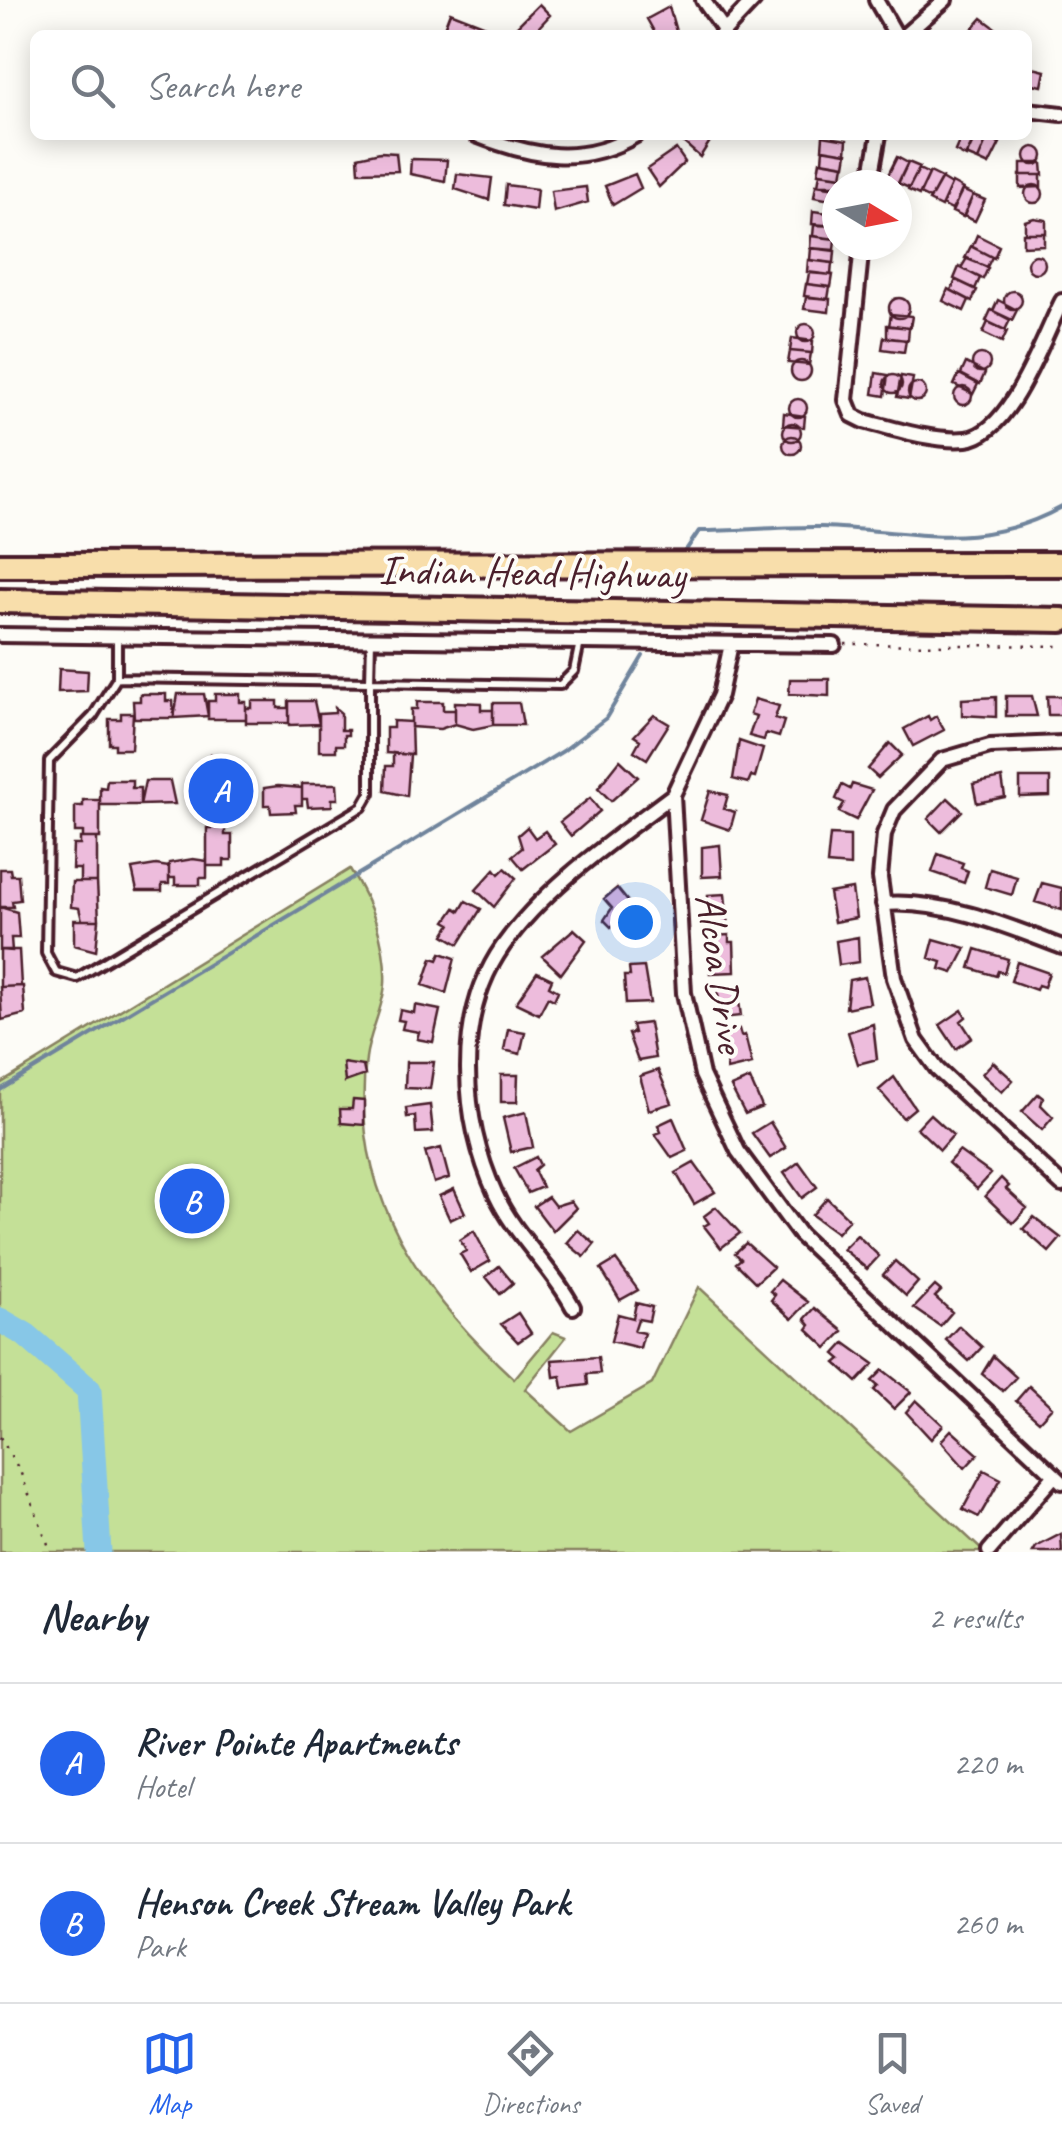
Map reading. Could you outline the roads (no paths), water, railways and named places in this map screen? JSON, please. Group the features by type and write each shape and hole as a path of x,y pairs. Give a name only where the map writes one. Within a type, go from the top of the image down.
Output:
{"highway":[{"path":"946,564 1062,581"},
{"name":"Indian Head Highway","path":"0,566 1062,564"},
{"name":"Indian Head Highway","path":"0,601 1062,620"},
{"path":"785,613 1062,605"}],"street":[{"path":"703,0 720,30"},
{"path":"725,30 754,0"},
{"path":"876,0 893,30"},
{"path":"911,30 945,0"},
{"path":"1032,111 1062,114"},
{"path":"495,140 565,158 592,154 624,140"},
{"path":"873,170 878,140"},
{"path":"860,260 846,397 849,412 864,422 900,430 960,439 980,435 1008,409 1062,301"},
{"path":"0,636 371,637 834,645"},
{"name":"Alcoa Drive","path":"731,644 720,696 673,795 687,1016 702,1076 738,1151 800,1235 1058,1478"},
{"path":"1062,743 972,749 930,769 894,810 884,834 880,878 901,1004 926,1056 1062,1184"},
{"path":"573,1307 555,1275 502,1207 479,1150 469,1101 472,1029 488,974 520,924 673,795"},
{"path":"883,904 906,902 944,910 1062,947"},
{"path":"989,1551 1058,1478"}],"lane":[{"path":"117,636 117,678 93,716 49,760 46,953 56,972 77,978 362,807 370,792 371,637"},
{"path":"117,678 560,685 574,671 580,642"}],"waterway":[{"path":"684,553 699,531 822,527 973,535 1031,521 1062,507"},
{"path":"0,1090 563,751 606,718 643,656"},
{"path":"0,1320 26,1335 89,1390 99,1552"}],"place":[{"name":"River Pointe Apartments","path":"221,791"},
{"name":"Henson Creek Stream Valley Park","path":"192,1201"}]}
